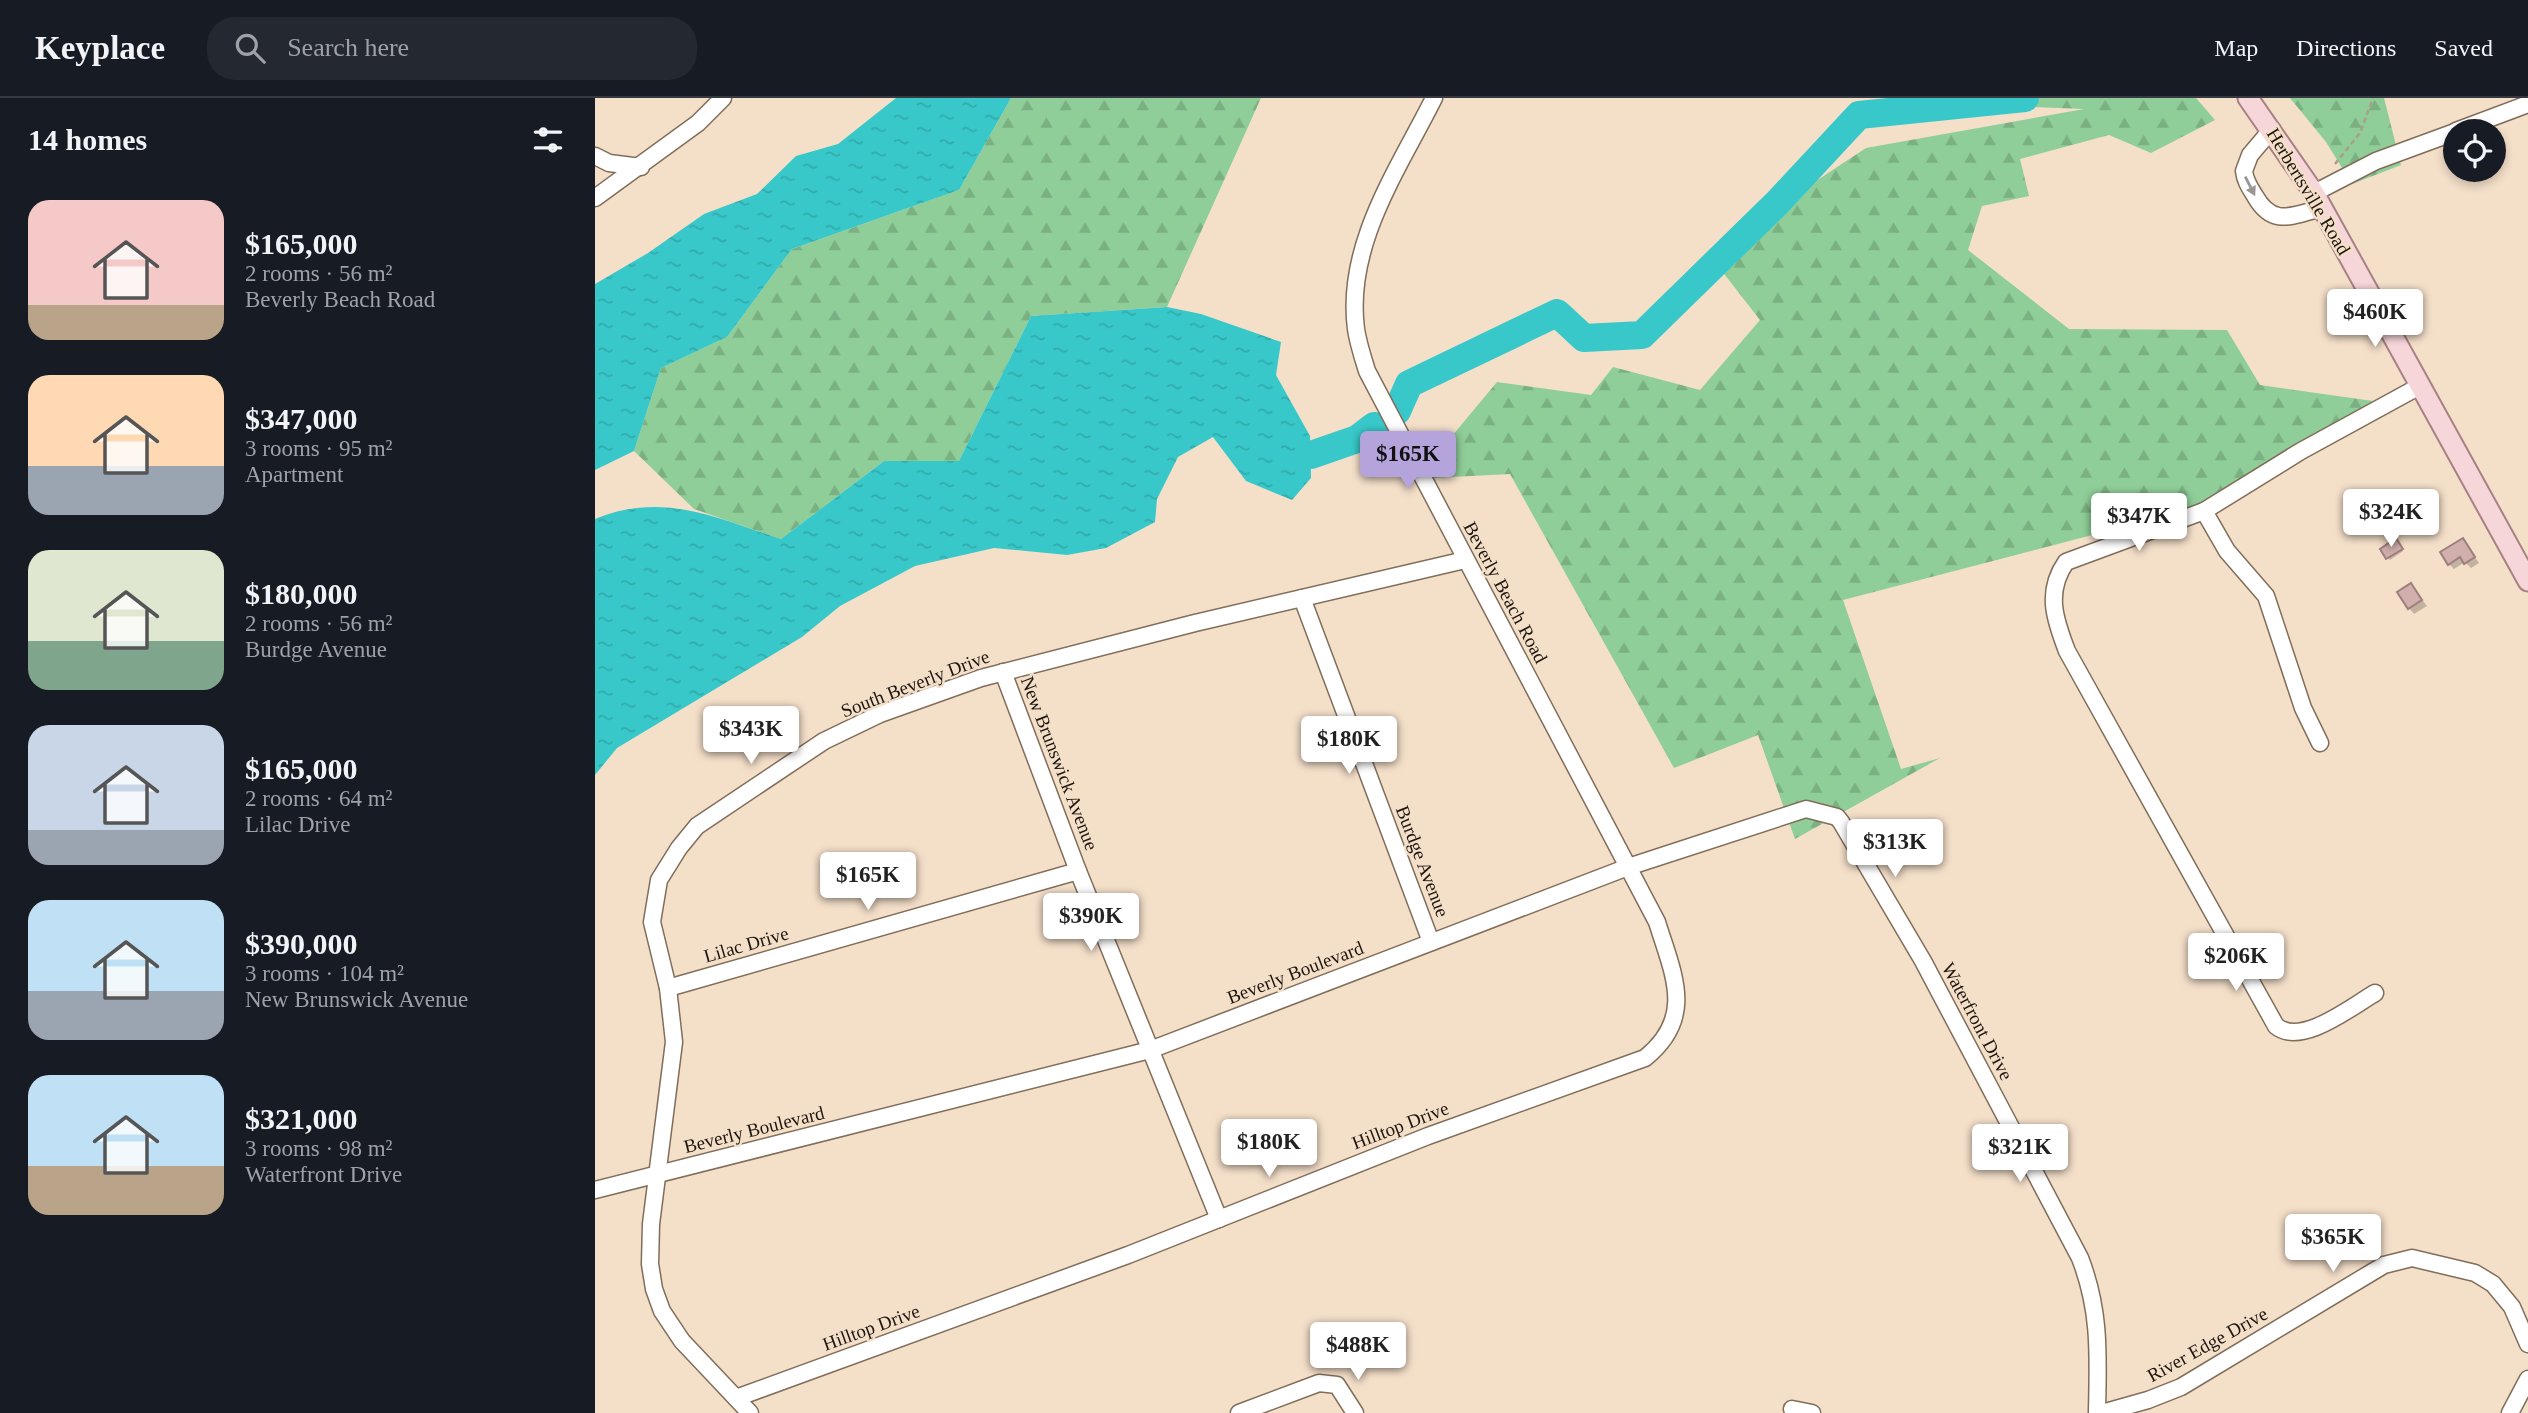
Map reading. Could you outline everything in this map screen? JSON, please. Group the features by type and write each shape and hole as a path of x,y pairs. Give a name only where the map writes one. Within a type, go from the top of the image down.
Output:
{"main road":[{"name":"Herbertsville Road","path":"2248,98 2272,129 2318,200 2528,581"}],"street":[{"path":"595,198 698,123 723,98"},
{"name":"Beverly Beach Road","path":"1434,98 1365,237 1355,296 1356,330 1367,371 1628,867"},
{"path":"2488,119 2528,104"},
{"path":"2272,129 2250,155 2244,171 2263,210 2268,214 2289,216 2376,161 2443,136"},
{"path":"595,156 609,163 641,167"},
{"path":"2375,993 2328,1021 2296,1034 2284,1033 2276,1026 2067,651 2052,602 2058,573 2066,562 2204,511 2301,451 2419,387"},
{"path":"2204,511 2227,551 2266,596 2303,708 2321,743"},
{"name":"South Beverly Drive","path":"750,1413 682,1341 662,1311 654,1289 651,1224 661,1127 674,1042 668,988 652,922 659,880 697,826 824,741 880,714 1003,672 1465,560"},
{"name":"Burdge Avenue","path":"1301,598 1431,942"},
{"name":"New Brunswick Avenue","path":"1003,672 1078,871 1219,1219"},
{"name":"Beverly Boulevard","path":"595,1190 1150,1050 1628,867 1806,809 1837,817 1841,822 1923,961"},
{"name":"Hilltop Drive","path":"736,1398 1219,1219 1428,1136 1645,1058 1662,1044 1672,1026 1677,986 1657,922 1628,867"},
{"name":"Lilac Drive","path":"668,988 1078,871"},
{"name":"Waterfront Drive","path":"1923,961 2081,1258 2094,1292 2098,1325 2100,1413"},
{"name":"River Edge Drive","path":"2100,1413 2148,1400 2181,1387 2384,1265 2412,1258 2475,1273 2493,1284 2512,1307 2528,1344"},
{"path":"2510,1413 2528,1379"},
{"path":"1239,1413 1319,1382 1331,1383 1346,1397 1355,1413"},
{"path":"1792,1409 1812,1413"}],"path":[{"path":"2318,200 2360,133 2374,98"}],"green space":[{"path":"1011,98 1261,98 1167,307 1031,316 959,461 884,461 781,539 694,509 634,451 661,368 727,337 792,249 959,190"},
{"path":"1972,98 2196,98 2215,120 2151,153 2109,135 2020,159 2029,196 1982,206 1968,250 2069,329 2227,330 2260,385 2373,401 2203,506 1843,600 1901,769 1940,758 1795,839 1758,735 1674,768 1510,474 1432,478 1411,437 1442,448 1497,382 1591,395 1613,367 1700,390 1760,320 1718,266 1810,185 1866,148 2084,109 1979,105"},
{"path":"2290,98 2384,98 2401,165 2352,184 2326,142"}],"water":[{"path":"896,98 1011,98 959,190 792,249 727,337 661,368 634,451 595,470 595,284 648,253 704,214 757,194 796,156 838,144"},
{"path":"1167,307 1201,314 1281,342 1276,375 1310,436 1311,478 1292,500 1246,481 1213,437 1178,457 1157,499 1155,522 1106,548 1067,555 994,548 915,566 840,606 802,637 617,748 595,775 595,519 643,507 666,507 712,516 781,539 884,461 959,461 1031,316"}],"building":[{"path":"2396,538 2403,549 2386,559 2380,549"},
{"path":"2463,538 2475,557 2464,564 2460,557 2448,565 2440,552"},
{"path":"2411,583 2422,600 2408,609 2397,592"}],"waterway":[{"path":"1397,411 1409,384 1557,313 1584,338 1642,335 1778,202 1859,115 2025,98"},
{"path":"1311,455 1357,439 1374,426"}]}
